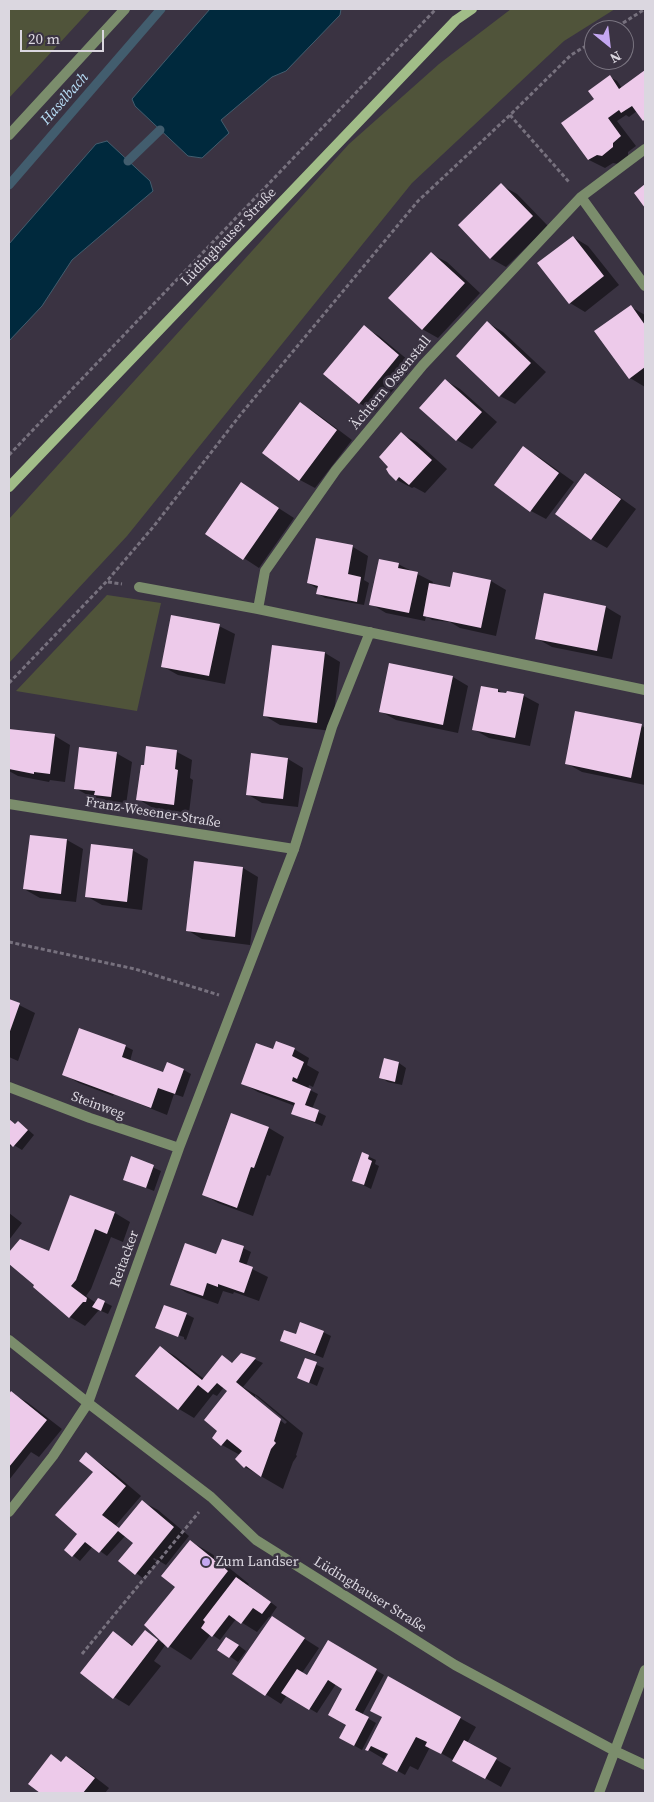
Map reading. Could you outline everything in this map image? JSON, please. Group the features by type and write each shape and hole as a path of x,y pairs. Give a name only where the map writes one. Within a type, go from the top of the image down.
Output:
{"street":[{"path":"9,135 125,9"},
{"name":"Lüdinghauser Straße","path":"9,487 456,20 472,9"},
{"name":"Ächtern Ossenstall","path":"258,609 265,571 336,470 423,365 581,197 645,149"},
{"path":"581,197 645,286"},
{"path":"139,587 258,609 645,690"},
{"path":"237,1000 294,849 332,727 370,632"},
{"name":"Franz-Wesener-Straße","path":"9,804 294,849"},
{"name":"Reitacker","path":"9,1512 53,1456 88,1403 179,1148 237,1000"},
{"name":"Steinweg","path":"9,1087 90,1118 179,1148"},
{"name":"Lüdinghauser Straße","path":"9,1340 211,1498 264,1546 455,1665 614,1751 645,1765"},
{"path":"599,1793 645,1670"}],"path":[{"path":"9,454 436,9"},
{"path":"628,20 645,9"},
{"path":"9,683 113,574 154,526 241,414 418,201 571,55 584,47"},
{"path":"510,115 581,197"},
{"path":"9,942 135,969 237,1000"},
{"path":"82,1654 211,1498"}],"green space":[{"path":"9,9 91,9 9,98"},
{"path":"511,9 615,9 597,20 584,20 584,28 564,41 412,183 127,536 9,663 9,519 349,144 439,64"},
{"path":"107,595 161,603 137,711 16,691"}],"water":[{"path":"210,9 341,9 340,15 286,71 272,77 221,120 229,133 202,158 188,156 135,106 132,99"},
{"path":"107,141 150,181 153,191 72,260 42,306 9,341 9,244 96,144"}],"building":[{"path":"645,70 645,119 643,121 632,106 621,113 619,110 608,118 621,136 613,143 613,147 602,156 597,155 588,160 561,123 594,99 588,91 610,75 619,89"},
{"path":"501,183 533,216 490,259 458,225"},
{"path":"645,184 645,208 634,193"},
{"path":"573,236 604,276 569,304 537,263"},
{"path":"431,252 465,283 422,330 388,298"},
{"path":"631,305 645,325 645,367 629,379 594,331"},
{"path":"487,321 531,363 499,397 456,356"},
{"path":"364,325 399,355 359,404 323,374"},
{"path":"445,379 482,412 456,441 419,408"},
{"path":"300,402 337,430 299,481 262,453"},
{"path":"401,432 432,460 409,485 399,477 396,481 389,474 386,469 388,467 379,457"},
{"path":"523,446 559,473 530,512 494,485"},
{"path":"585,473 621,499 591,540 555,514"},
{"path":"241,482 279,508 243,560 205,534"},
{"path":"316,538 353,545 348,574 361,577 357,602 316,594 318,586 307,583"},
{"path":"379,559 399,563 398,568 418,572 409,613 369,605"},
{"path":"453,572 491,580 481,628 423,616 429,583 450,587"},
{"path":"544,593 606,606 597,651 535,639"},
{"path":"171,615 220,624 209,676 161,667"},
{"path":"272,645 325,652 317,723 263,716"},
{"path":"389,663 453,676 443,725 379,712"},
{"path":"481,686 498,689 498,692 506,693 507,691 524,694 515,738 472,730"},
{"path":"575,711 642,724 631,778 565,764"},
{"path":"9,729 55,734 50,774 34,772 34,774 9,769"},
{"path":"146,746 177,750 175,769 178,770 174,805 136,800"},
{"path":"79,747 117,752 111,797 94,795 95,791 74,789"},
{"path":"251,753 288,758 283,799 246,795"},
{"path":"30,835 67,839 61,894 23,889"},
{"path":"91,844 133,849 127,902 85,897"},
{"path":"194,861 243,867 235,937 186,931"},
{"path":"9,999 20,1003 9,1034"},
{"path":"79,1028 126,1045 122,1057 163,1072 167,1062 184,1069 175,1094 158,1088 151,1108 62,1075"},
{"path":"276,1041 295,1048 292,1056 304,1062 297,1079 293,1077 292,1081 311,1089 305,1105 319,1110 315,1122 291,1114 295,1103 241,1084 256,1043 273,1049"},
{"path":"384,1058 399,1062 395,1082 379,1078"},
{"path":"231,1113 269,1127 254,1168 251,1167 237,1208 202,1195"},
{"path":"9,1119 15,1124 18,1121 28,1130 13,1147 9,1143"},
{"path":"362,1152 369,1155 368,1159 372,1161 364,1185 352,1181"},
{"path":"131,1156 154,1165 146,1188 123,1180"},
{"path":"70,1195 115,1212 107,1234 95,1229 76,1280 71,1286 87,1298 86,1302 83,1302 69,1318 9,1264 9,1252 20,1239 49,1251"},
{"path":"222,1239 244,1246 239,1262 253,1267 244,1293 218,1284 218,1287 207,1283 203,1296 170,1285 185,1243 216,1254"},
{"path":"98,1298 105,1301 101,1311 92,1307"},
{"path":"164,1305 187,1313 178,1337 155,1328"},
{"path":"300,1322 324,1331 315,1354 280,1341 284,1330 296,1334"},
{"path":"160,1346 202,1380 222,1355 232,1363 241,1353 256,1358 236,1382 281,1419 274,1441 276,1443 271,1449 261,1477 246,1466 244,1468 235,1459 242,1451 227,1439 221,1446 212,1438 217,1431 204,1420 227,1391 217,1383 208,1393 198,1385 178,1410 135,1376"},
{"path":"305,1358 317,1362 309,1383 297,1378"},
{"path":"11,1391 47,1420 9,1467 9,1394"},
{"path":"86,1452 126,1486 102,1515 119,1528 142,1500 174,1527 135,1575 118,1561 133,1543 118,1531 99,1553 85,1542 72,1557 64,1550 77,1534 55,1515 93,1472 79,1461"},
{"path":"190,1540 216,1561 214,1563 218,1566 219,1563 228,1571 168,1648 144,1625 175,1587 161,1576"},
{"path":"236,1577 271,1602 262,1614 253,1608 241,1624 229,1615 212,1637 201,1628 205,1622 203,1620"},
{"path":"272,1616 305,1638 265,1696 232,1674"},
{"path":"145,1630 158,1640 113,1699 80,1673 113,1631 132,1646"},
{"path":"226,1637 239,1645 229,1658 217,1650"},
{"path":"328,1640 377,1669 355,1710 369,1717 354,1746 339,1738 346,1725 328,1715 342,1689 328,1680 309,1710 281,1693 297,1669 307,1675"},
{"path":"388,1676 461,1717 441,1754 425,1746 427,1742 416,1737 397,1772 382,1764 388,1754 371,1746 368,1751 365,1750 382,1717 370,1711"},
{"path":"464,1740 497,1758 485,1779 452,1761"},
{"path":"51,1754 61,1762 66,1756 95,1778 83,1793 40,1793 28,1784"}],"waterway":[{"name":"Haselbach","path":"9,185 161,9"},
{"path":"128,161 160,130"}],"place":[{"name":"Zum Landser","path":"206,1562"}]}
